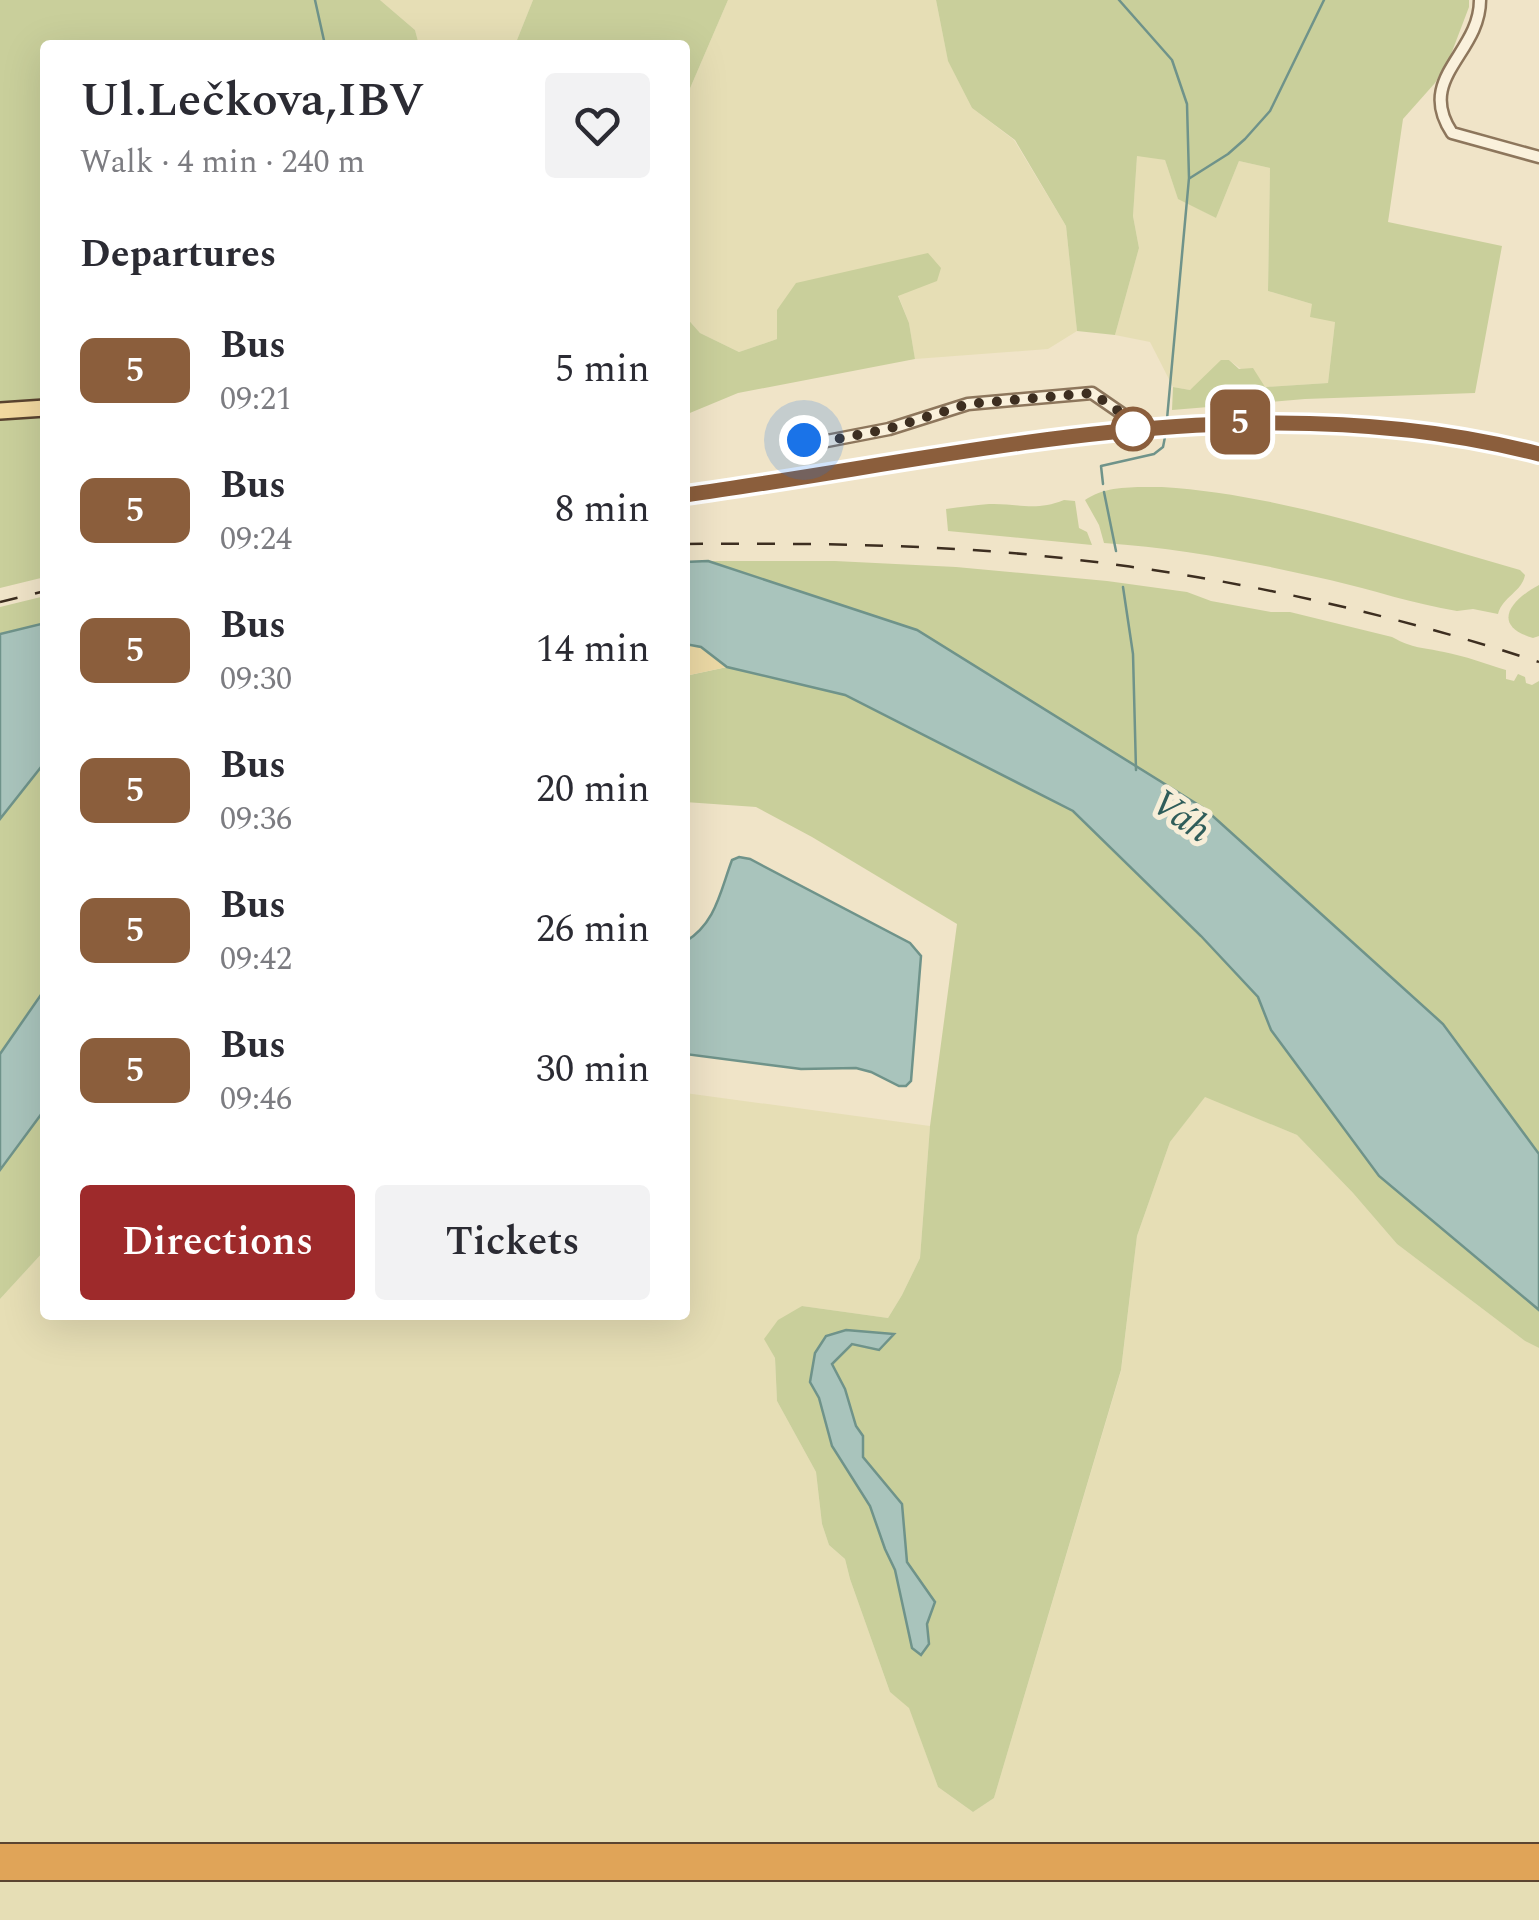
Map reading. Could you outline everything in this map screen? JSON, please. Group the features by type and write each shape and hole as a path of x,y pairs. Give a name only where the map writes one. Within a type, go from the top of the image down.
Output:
{"highway":[{"path":"0,1852 1539,1853"},
{"path":"0,1871 1539,1871"}],"main road":[{"path":"0,411 40,408"},
{"path":"690,494 1015,444 1202,423 1360,425 1428,431 1539,454"}],"street":[{"path":"1480,0 1474,30 1441,86 1444,121 1452,133 1539,157"},
{"path":"804,440 827,441 888,429 968,404 1092,393 1120,412 1131,430"}],"shaded area":[{"path":"380,0 533,0 517,40 418,40 415,30"},
{"path":"728,0 936,0 948,60 972,108 1014,140 1066,226 1077,331 1048,349 915,359 909,323 898,295 777,310 777,339 739,352 700,333 690,322 690,88"},
{"path":"1137,155 1165,160 1178,198 1216,218 1239,161 1270,168 1268,291 1312,304 1335,322 1328,383 1265,387 1229,360 1190,390 1173,387 1150,342 1115,335 1139,248 1133,216"},
{"path":"690,1094 930,1126 920,1258 888,1318 802,1306 765,1339 775,1358 777,1401 816,1472 822,1524 829,1545 845,1559 890,1692 909,1707 938,1787 973,1812 994,1798 1121,1371 1137,1236 1170,1142 1205,1096 1297,1135 1397,1244 1539,1348 1539,1920 0,1920 0,1299 40,1255 40,1320 690,1320"}],"green space":[{"path":"0,0 380,0 415,30 418,40 40,40 40,578 0,588"},
{"path":"533,0 728,0 690,88 690,40 517,40"},
{"path":"936,0 1469,0 1450,57 1435,83 1403,119 1388,222 1502,246 1475,393 1305,399 1172,410 1173,387 1190,390 1221,360 1229,360 1239,369 1253,368 1265,387 1328,383 1335,322 1310,317 1312,304 1268,291 1270,168 1239,161 1216,218 1178,199 1165,160 1137,156 1133,216 1139,248 1115,335 1077,331 1066,226 1015,140 972,108 948,61"},
{"path":"928,253 941,268 937,281 898,296 909,323 915,359 738,393 690,413 690,322 700,333 739,352 777,339 777,310 796,283"},
{"path":"1162,487 1298,508 1388,531 1520,570 1525,575 1498,614 1473,609 1457,611 1246,562 1104,543 1085,500 1112,489"},
{"path":"1075,501 1079,528 1087,532 1092,545 948,531 946,509 989,504 1035,506"},
{"path":"708,561 835,561 956,567 1187,592 1211,601 1290,612 1392,637 1412,646 1506,670 1506,679 1514,681 1518,674 1532,685 1539,681 1539,1154 1443,1024 917,630"},
{"path":"1539,585 1539,636 1533,638 1512,626 1509,612 1520,598"},
{"path":"40,597 40,996 0,1054 0,607"},
{"path":"727,667 845,695 1073,811 1258,997 1271,1030 1379,1176 1539,1310 1539,1348 1397,1244 1297,1135 1205,1097 1170,1142 1137,1236 1121,1370 994,1798 973,1812 938,1787 909,1708 890,1692 845,1559 829,1545 822,1524 816,1472 777,1401 775,1358 764,1339 778,1320 802,1306 888,1318 920,1258 930,1126 957,924 756,807 690,802 690,675"},
{"path":"40,1116 40,1255 0,1299 0,1170"}],"sand":[{"path":"690,645 701,647 727,667 690,675"}],"water":[{"name":"Váh","path":"708,561 917,630 1205,809 1443,1024 1539,1154 1539,1310 1379,1176 1271,1030 1258,997 1073,811 845,695 727,667 701,647 690,645 690,562"},
{"path":"40,624 40,768 0,819 0,634"},
{"path":"750,859 910,943 921,956 911,1081 906,1086 856,1068 801,1069 690,1055 690,938 710,916 732,860"},
{"path":"40,996 40,1116 0,1170 0,1054"},
{"path":"846,1330 894,1334 879,1350 852,1344 832,1364 863,1436 863,1457 902,1504 907,1562 935,1602 927,1624 929,1644 921,1655 912,1648 895,1570 870,1506 832,1446 819,1398 810,1382 815,1353 826,1336"}],"waterway":[{"path":"315,0 324,40"},
{"path":"1119,0 1172,60 1187,104 1189,178 1167,419"},
{"path":"1190,178 1228,154 1270,111 1324,0"},
{"path":"1103,484 1101,466 1154,454 1163,447 1165,437"},
{"path":"1104,492 1116,551"},
{"path":"1123,587 1133,654 1136,770"}],"railway":[{"path":"690,544 930,548 1146,569 1344,607 1539,662"},
{"path":"0,602 40,592"}],"bus line":[{"name":"5","path":"690,494 1015,444 1202,423 1302,422 1414,429 1539,454"}],"route":[{"path":"804,440 827,441 888,429 968,404 1092,393 1120,412 1133,429"}]}
